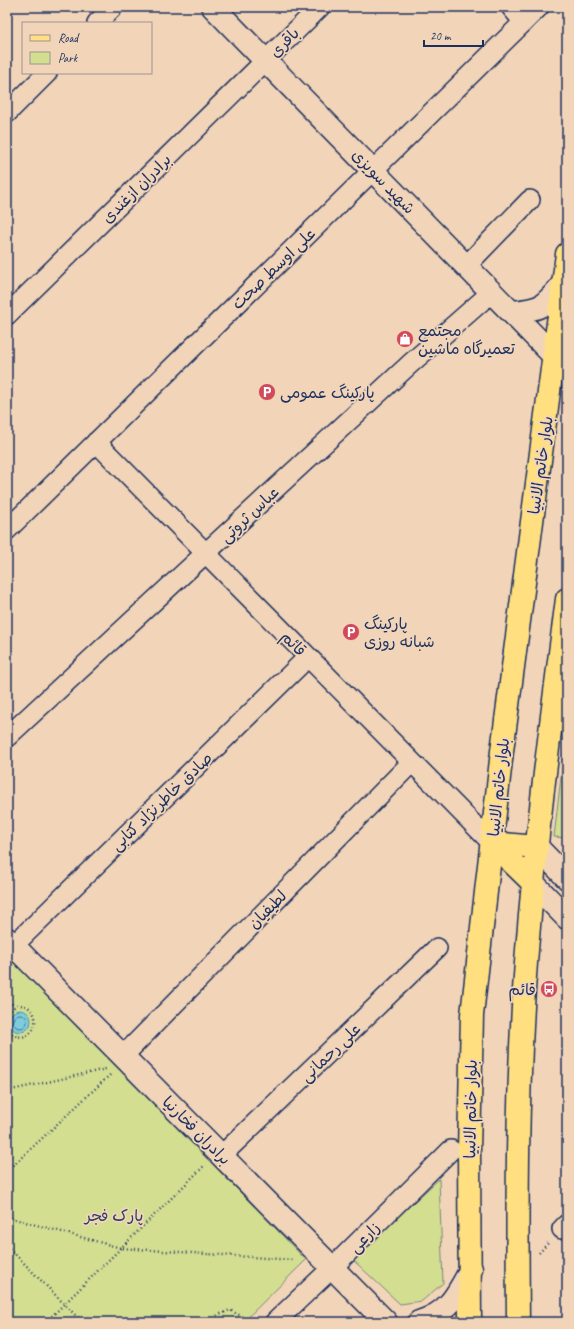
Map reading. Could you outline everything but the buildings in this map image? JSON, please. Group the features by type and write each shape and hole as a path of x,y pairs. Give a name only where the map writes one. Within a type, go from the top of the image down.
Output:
{"main road":[{"name":"شهید سویزی","path":"213,7 512,312 561,350"},
{"name":"بلوار خاتم الانبیا","path":"470,1322 471,1269 469,1152 472,1015 502,751 561,350 563,284 567,254"},
{"path":"512,312 531,310 544,305 563,284"},
{"path":"518,1322 516,1188 524,991 537,847 567,599"},
{"path":"492,843 537,847 567,878"},
{"path":"492,843 567,918"},
{"name":"برادران فخارنیا","path":"10,942 121,1061 216,1158 387,1322"},
{"path":"419,1322 440,1313 451,1303 471,1269"}],"street":[{"path":"98,22 113,7"},
{"name":"باقری","path":"266,60 320,7"},
{"path":"511,7 524,22"},
{"name":"علی اوسط صحت","path":"7,530 539,7"},
{"name":"برادران ازغندی","path":"7,315 266,60"},
{"path":"7,113 46,74"},
{"path":"466,266 530,200"},
{"name":"عباس ثروتی","path":"7,737 410,364 492,292"},
{"name":"قائم","path":"96,442 492,843"},
{"name":"صادق خاطرنژاد کتابی","path":"10,942 308,657"},
{"name":"لطیفیان","path":"121,1061 412,762"},
{"name":"علی رحمانی","path":"216,1158 437,948"},
{"name":"زارعی","path":"275,1322 332,1268 451,1150"}],"path":[{"path":"7,997 13,1006"},
{"path":"7,1012 13,1006 22,1005 30,1009 36,1017 36,1023 31,1032 26,1036 15,1036 7,1031"},
{"path":"7,1091 121,1061"},
{"path":"7,1171 121,1061"},
{"path":"46,1322 216,1158"},
{"path":"7,1217 121,1248 298,1260"},
{"path":"7,1246 63,1305 82,1322"},
{"path":"202,1322 230,1310 246,1319"}],"green space":[{"path":"567,725 567,838 554,837"},
{"name":"پارک فجر","path":"7,951 306,1260 243,1322 7,1322"},
{"path":"439,1179 443,1283 422,1301 400,1304 352,1259"}],"water":[{"path":"20,1010 28,1013 31,1021 28,1029 20,1032 12,1029 9,1021 12,1013"}],"waterway":[{"path":"7,1028 10,1025"}],"place":[{"name":"مجتمع تعمیرگاه ماشین","path":"405,339"},
{"name":"پارکینگ عمومی","path":"267,392"},
{"name":"پارکینگ شبانه روزی","path":"351,632"},
{"name":"قائم","path":"549,989"}]}
